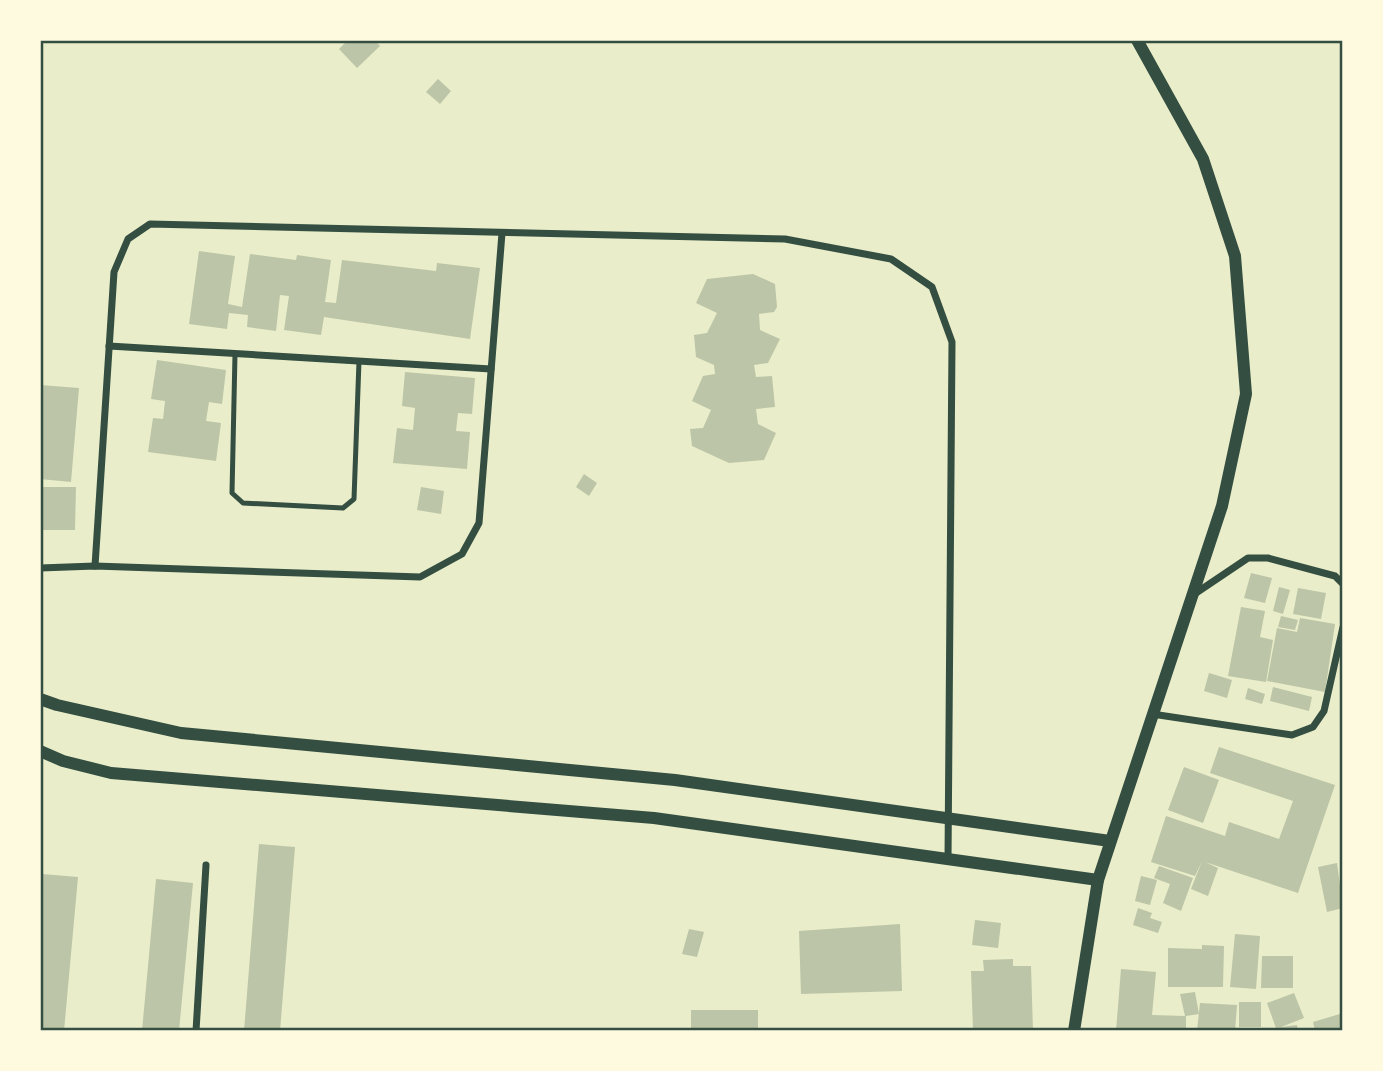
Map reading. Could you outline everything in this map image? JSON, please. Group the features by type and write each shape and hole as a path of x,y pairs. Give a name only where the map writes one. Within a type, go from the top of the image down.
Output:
{"street":[{"path":"1074,1031 1098,880 1222,506 1246,394 1235,256 1203,159 1138,40"},
{"path":"95,566 114,271 128,239 150,224 785,239 891,259 932,287 952,342 948,860"},
{"path":"40,568 95,566 420,577 462,554 479,523 502,233"},
{"path":"109,346 491,369"},
{"path":"1191,597 1248,558 1268,558 1335,576 1343,584"},
{"path":"1152,714 1292,735 1313,727 1324,711 1343,627"},
{"path":"40,699 181,733 675,780 1110,841"},
{"path":"40,751 63,761 111,773 654,818 1098,880"},
{"path":"196,1031 206,865"}],"lane":[{"path":"235,354 232,493 243,503 344,508 354,499 359,361"}],"building":[{"path":"348,40 375,40 380,46 357,68 339,49"},
{"path":"438,79 451,91 440,104 426,92"},
{"path":"199,251 235,256 228,304 242,307 250,254 296,260 297,255 331,260 325,302 336,303 342,260 436,271 437,263 480,268 470,339 324,317 321,335 284,330 289,296 280,295 276,331 247,327 248,315 229,313 227,329 189,324"},
{"path":"753,274 775,284 777,307 774,312 759,314 760,330 780,339 768,363 754,365 756,377 772,376 775,407 756,409 758,424 776,433 764,460 729,463 692,446 690,429 703,428 711,410 692,401 703,376 715,374 714,365 696,357 694,335 707,333 717,313 696,303 707,279"},
{"path":"157,360 226,370 222,404 209,402 206,421 221,423 216,461 148,452 153,418 163,419 165,401 151,399"},
{"path":"405,372 475,378 472,414 458,413 456,431 470,432 467,469 393,463 397,428 413,430 415,408 402,406"},
{"path":"40,385 79,388 71,482 40,479"},
{"path":"584,474 597,483 589,496 576,487"},
{"path":"40,487 76,487 75,530 40,530"},
{"path":"421,487 444,491 441,514 417,510"},
{"path":"1251,573 1272,578 1265,603 1244,598"},
{"path":"1279,587 1290,590 1283,614 1273,611"},
{"path":"1298,588 1326,593 1321,619 1293,614"},
{"path":"1241,607 1265,611 1260,637 1273,640 1266,682 1228,676"},
{"path":"1281,616 1298,620 1295,630 1278,627"},
{"path":"1300,618 1335,624 1325,692 1267,681 1277,628 1297,632"},
{"path":"1209,673 1232,680 1227,698 1204,691"},
{"path":"1273,687 1312,697 1309,711 1270,701"},
{"path":"1248,688 1265,694 1262,704 1245,699"},
{"path":"1219,747 1335,785 1298,893 1205,862 1218,868 1208,896 1191,889 1202,861 1195,876 1151,862 1166,816 1225,836 1229,822 1279,839 1293,801 1210,773"},
{"path":"1184,767 1219,780 1203,823 1168,810"},
{"path":"259,844 295,847 280,1031 244,1031"},
{"path":"1337,863 1343,908 1327,912 1318,867"},
{"path":"1159,866 1193,878 1181,911 1163,903 1170,884 1154,878"},
{"path":"42,874 78,877 64,1031 40,1031"},
{"path":"1141,876 1157,880 1150,905 1135,901"},
{"path":"156,879 193,883 179,1031 142,1031"},
{"path":"1138,908 1152,913 1150,918 1162,922 1158,933 1133,925"},
{"path":"975,920 1001,923 998,948 972,945"},
{"path":"900,924 902,991 801,994 799,931"},
{"path":"689,929 704,932 697,957 682,954"},
{"path":"1235,934 1260,936 1256,989 1230,987"},
{"path":"1202,945 1224,946 1223,987 1168,987 1168,948 1202,949"},
{"path":"1262,956 1293,956 1293,988 1261,988"},
{"path":"1013,959 1013,966 1031,966 1033,1031 973,1031 971,971 984,971 983,960"},
{"path":"1121,969 1156,972 1152,1015 1185,1016 1180,994 1195,992 1199,1014 1186,1016 1186,1031 1116,1031"},
{"path":"1294,993 1304,1018 1281,1027 1297,1025 1298,1031 1277,1031 1267,1003"},
{"path":"1239,1002 1261,1002 1261,1027 1239,1027"},
{"path":"1200,1003 1237,1005 1235,1031 1197,1031"},
{"path":"691,1010 758,1010 758,1031 691,1031"},
{"path":"1343,1013 1343,1031 1315,1031 1313,1022"}]}
